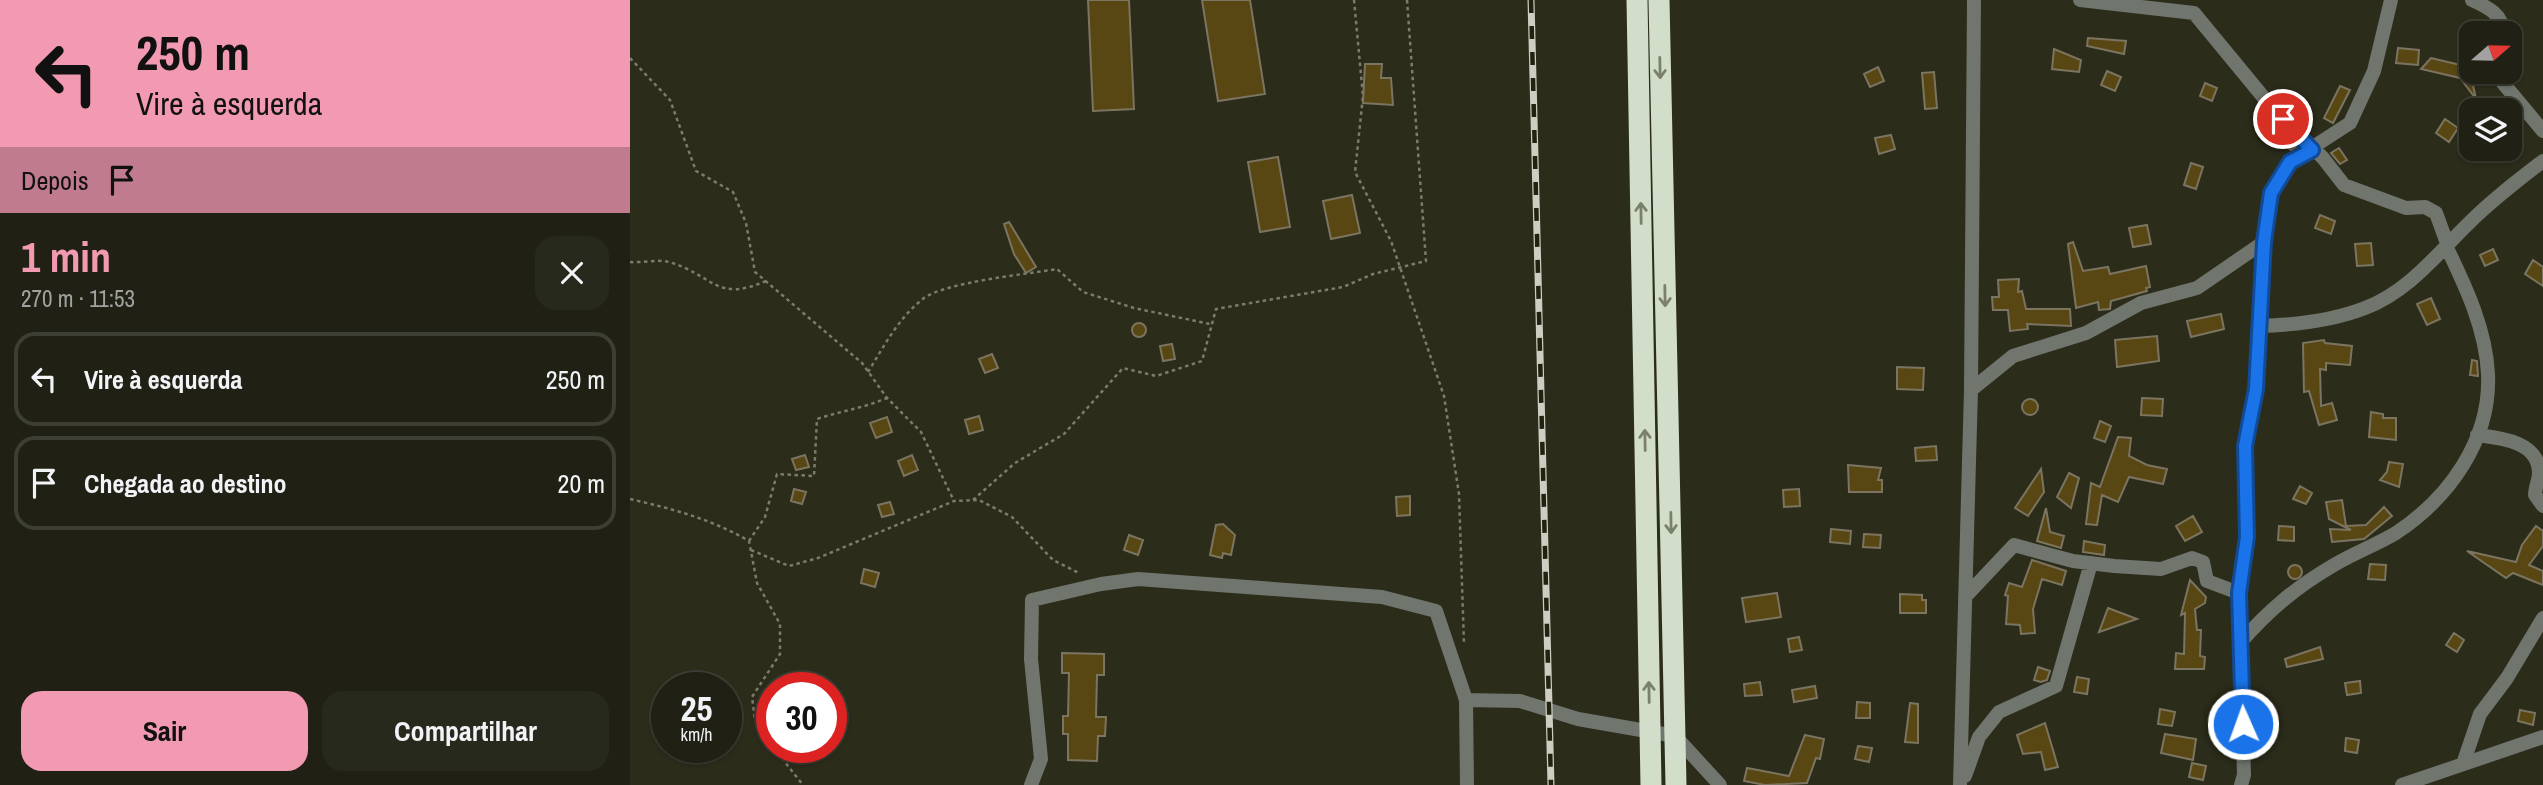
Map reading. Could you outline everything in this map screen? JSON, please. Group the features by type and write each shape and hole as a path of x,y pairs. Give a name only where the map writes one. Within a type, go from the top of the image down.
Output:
{"highway":[{"path":"1637,0 1651,785"},
{"path":"1659,0 1676,785"}],"street":[{"path":"1961,785 1971,390 1975,0"},
{"path":"2080,0 2194,13 2344,185 2393,205 2406,208 2425,207 2436,213 2482,335 2488,374 2484,421 2459,473 2443,496 2396,533 2334,565 2274,605 2240,643"},
{"path":"2241,785 2245,775 2239,593 2247,537 2245,446 2256,389 2264,242 2271,193 2290,162 2350,123 2374,71 2391,0"},
{"path":"2472,0 2493,9 2500,21"},
{"path":"2504,84 2543,131"},
{"path":"2259,326 2326,319 2368,307 2430,266 2503,191 2543,161"},
{"path":"1971,390 2013,356 2086,332 2141,303 2197,288 2264,242"},
{"path":"2477,435 2522,444 2534,458 2539,472 2535,495 2543,506"},
{"path":"1965,597 2014,545 2091,563 2161,569 2192,558 2203,562 2207,581 2239,593"},
{"path":"1961,785 1979,737 1999,712 2056,686 2091,563"},
{"path":"1031,785 1041,759 1031,659 1032,600 1101,584 1138,579 1382,597 1436,611 1466,700 1467,785"},
{"path":"2463,764 2480,713 2507,678 2543,618"},
{"path":"1466,700 1520,701 1578,719 1675,736 1720,785"},
{"path":"2402,785 2543,737"}],"path":[{"path":"1354,0 1363,96 1355,172 1391,241 1444,396 1459,494 1464,645"},
{"path":"974,500 1015,463 1064,434 1123,368 1156,376 1202,361 1216,309 1343,287 1373,274 1426,261 1407,0"},
{"path":"630,58 670,100 696,171 733,191 746,223 755,272 806,311 868,372 887,398 921,432 954,500"},
{"path":"630,262 666,261 723,289 744,290 766,281"},
{"path":"868,372 898,324 926,297 958,287 1057,268 1083,292 1134,308 1212,324"},
{"path":"768,672 779,654 780,624 757,583 749,541 765,517 777,474 814,476 817,419 850,408 867,407 887,398"},
{"path":"630,499 684,511 719,524 749,541"},
{"path":"751,550 789,566 818,558 954,500 974,500 1012,517 1053,560 1101,584"},
{"path":"756,691 752,697 756,722"},
{"path":"786,763 803,785"}],"building":[{"path":"1088,0 1129,0 1134,109 1093,111"},
{"path":"1202,0 1250,0 1265,94 1218,101"},
{"path":"2088,38 2126,41 2124,54 2087,46"},
{"path":"2398,48 2419,50 2418,65 2396,63"},
{"path":"2054,49 2081,60 2079,72 2052,69"},
{"path":"2431,58 2459,65 2459,78 2421,69"},
{"path":"1365,64 1382,64 1381,78 1391,78 1393,105 1363,103"},
{"path":"1878,67 1884,81 1870,87 1864,74"},
{"path":"2107,71 2121,77 2115,91 2101,85"},
{"path":"1934,72 1937,108 1925,109 1922,73"},
{"path":"2205,83 2217,88 2212,101 2200,96"},
{"path":"2465,84 2473,84 2475,98"},
{"path":"2340,86 2350,90 2333,123 2324,118"},
{"path":"2445,119 2458,128 2449,142 2436,133"},
{"path":"1891,135 1895,149 1879,154 1875,138"},
{"path":"2287,136 2297,146 2291,150 2282,144"},
{"path":"2339,148 2347,160 2340,164 2331,153"},
{"path":"1278,157 1290,227 1260,232 1248,162"},
{"path":"2191,163 2203,167 2196,189 2184,185"},
{"path":"1352,195 1360,233 1331,239 1323,201"},
{"path":"2320,215 2335,221 2331,234 2315,228"},
{"path":"1009,222 1036,267 1026,273 1014,254 1004,224"},
{"path":"2147,225 2151,244 2133,247 2129,228"},
{"path":"2073,242 2083,271 2108,267 2110,274 2146,266 2150,287 2146,288 2147,291 2111,301 2110,309 2099,310 2098,302 2076,308 2068,244"},
{"path":"2371,243 2373,265 2357,266 2355,244"},
{"path":"2493,249 2498,260 2485,266 2480,255"},
{"path":"2533,260 2543,267 2543,286 2525,274"},
{"path":"2019,279 2018,292 2022,291 2026,309 2070,309 2071,326 2027,324 2028,329 2010,331 2008,310 1993,310 1992,297 1999,297 1998,280"},
{"path":"2431,298 2440,319 2427,325 2417,304"},
{"path":"2221,314 2224,329 2191,337 2187,321"},
{"path":"1139,323 1144,325 1144,335 1139,337 1134,335 1132,330 1134,325"},
{"path":"2157,336 2159,361 2117,367 2115,340"},
{"path":"2324,340 2325,343 2352,346 2350,365 2326,363 2326,370 2320,369 2321,406 2332,403 2337,420 2319,425 2309,391 2304,392 2303,343"},
{"path":"1172,344 1175,359 1163,361 1160,346"},
{"path":"992,354 998,368 985,373 979,359"},
{"path":"2472,360 2477,361 2478,376 2470,375"},
{"path":"1897,367 1924,368 1923,390 1897,389"},
{"path":"2142,398 2163,399 2162,416 2141,415"},
{"path":"2030,399 2036,401 2036,413 2030,415 2024,413 2022,407 2024,401"},
{"path":"2371,412 2383,414 2383,418 2396,418 2396,440 2369,437"},
{"path":"979,416 983,430 969,434 965,420"},
{"path":"887,417 892,432 876,438 870,423"},
{"path":"2100,421 2111,426 2105,442 2094,438"},
{"path":"2118,437 2131,438 2129,456 2147,465 2167,469 2163,484 2129,477 2118,502 2102,495 2097,525 2086,524 2091,483 2100,487"},
{"path":"1936,446 1937,460 1916,461 1915,448"},
{"path":"805,455 809,467 796,470 792,459"},
{"path":"912,455 918,470 904,476 898,461"},
{"path":"2389,462 2403,464 2399,487 2380,480 2387,472"},
{"path":"1848,465 1881,468 1878,480 1882,480 1882,492 1849,492"},
{"path":"2041,469 2044,492 2028,516 2015,508"},
{"path":"2069,473 2079,478 2071,508 2057,497"},
{"path":"2300,486 2312,493 2306,504 2293,499"},
{"path":"794,489 806,492 802,504 791,501"},
{"path":"1799,489 1800,506 1784,507 1783,490"},
{"path":"1410,496 1410,515 1397,516 1396,497"},
{"path":"2342,500 2346,526 2366,525 2384,507 2392,516 2364,539 2332,542 2330,529 2351,530 2329,519 2326,502"},
{"path":"890,502 894,514 882,517 878,505"},
{"path":"2046,508 2050,532 2064,536 2061,548 2037,541"},
{"path":"2193,516 2202,532 2185,541 2176,526"},
{"path":"1223,524 1235,535 1231,555 1223,553 1222,558 1210,555 1216,525"},
{"path":"2279,526 2294,527 2294,541 2278,540"},
{"path":"2536,526 2543,531 2543,546 2529,565 2543,571 2543,585 2513,573 2506,578 2467,551 2516,562 2522,545"},
{"path":"1831,529 1851,531 1850,544 1830,542"},
{"path":"1864,534 1881,535 1880,548 1863,547"},
{"path":"1129,535 1143,540 1138,555 1124,550"},
{"path":"2084,541 2105,545 2104,555 2083,552"},
{"path":"2032,560 2066,571 2062,585 2042,579 2033,609 2035,633 2021,634 2020,625 2006,624 2008,596 2005,595 2009,583 2022,587"},
{"path":"2370,564 2386,565 2385,580 2368,579"},
{"path":"2295,565 2300,567 2300,577 2295,579 2290,577 2288,572 2290,567"},
{"path":"864,569 879,573 875,587 861,583"},
{"path":"2190,580 2206,597 2205,603 2195,609 2197,630 2201,630 2200,656 2205,657 2204,669 2175,669 2176,653 2184,654 2185,613 2181,615"},
{"path":"1777,593 1781,617 1746,622 1742,598"},
{"path":"1900,594 1922,595 1922,600 1926,600 1926,613 1900,613"},
{"path":"2108,608 2137,619 2099,632"},
{"path":"2454,633 2464,640 2457,652 2446,645"},
{"path":"1799,637 1802,650 1790,652 1788,639"},
{"path":"2320,647 2323,659 2287,667 2285,659"},
{"path":"1062,653 1104,654 1104,675 1097,675 1096,717 1106,717 1105,736 1098,736 1097,761 1068,760 1068,734 1063,734 1063,716 1068,716 1069,673 1062,673"},
{"path":"2038,667 2050,671 2047,680 2034,680"},
{"path":"2077,677 2089,679 2087,694 2074,692"},
{"path":"2360,681 2361,693 2347,695 2345,683"},
{"path":"1760,682 1762,695 1745,696 1744,684"},
{"path":"1815,686 1817,698 1794,702 1792,690"},
{"path":"1857,702 1870,703 1870,718 1856,718"},
{"path":"1910,703 1918,704 1918,743 1905,742"},
{"path":"2160,709 2175,712 2172,726 2158,724"},
{"path":"2520,710 2535,713 2533,725 2518,721"},
{"path":"2045,723 2058,767 2045,770 2041,752 2023,754 2017,735"},
{"path":"2165,734 2196,739 2193,760 2161,753"},
{"path":"1805,735 1824,739 1820,759 1816,758 1807,783 1765,785 1744,781 1747,768 1789,776"},
{"path":"2346,738 2359,740 2357,753 2345,751"},
{"path":"1858,746 1872,748 1869,762 1855,759"},
{"path":"2192,763 2206,766 2203,780 2189,777"}],"railway":[{"path":"1531,0 1551,785"}],"route":[{"path":"2243,724 2239,593 2247,537 2245,446 2256,389 2264,242 2271,193 2290,162 2312,150 2283,119"}]}
